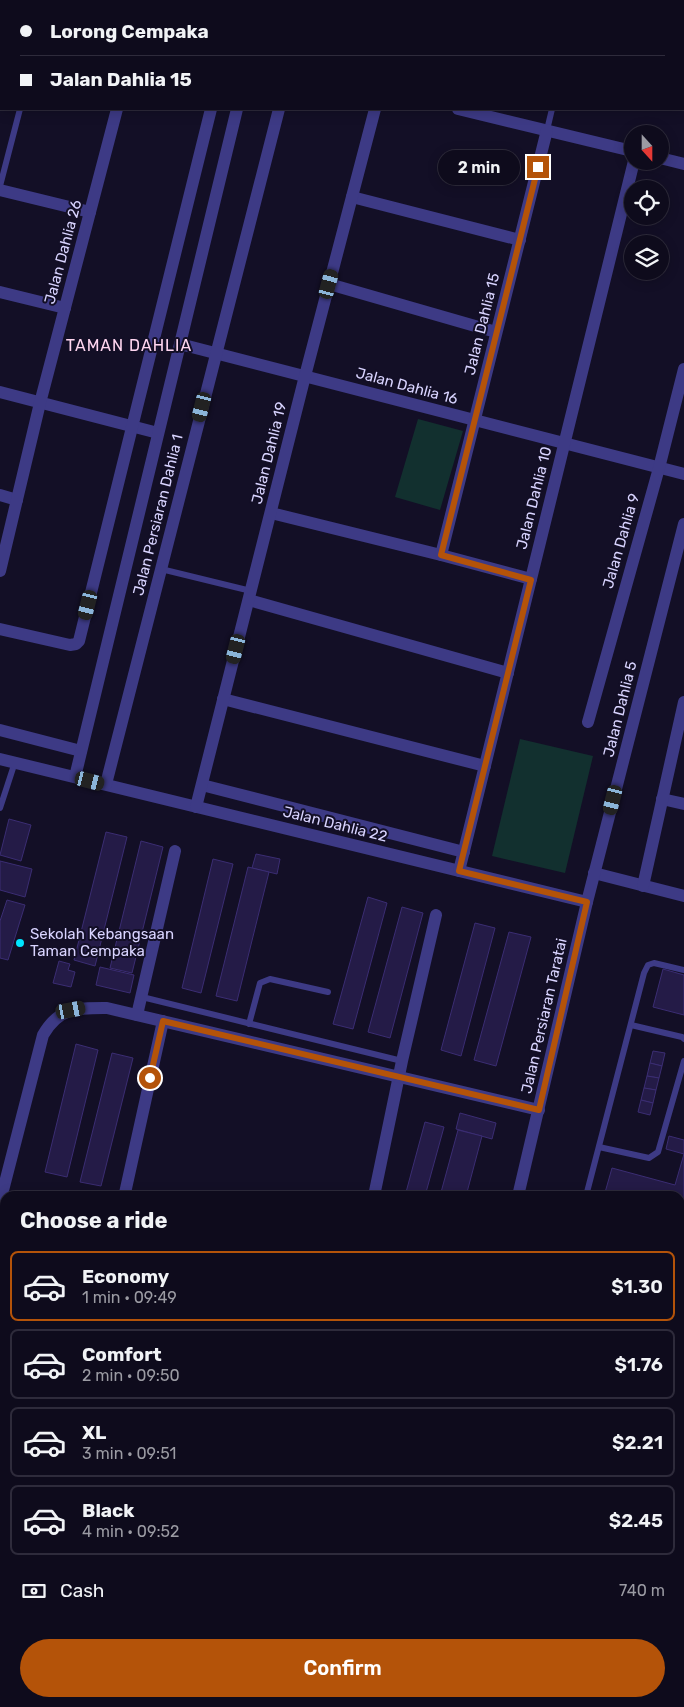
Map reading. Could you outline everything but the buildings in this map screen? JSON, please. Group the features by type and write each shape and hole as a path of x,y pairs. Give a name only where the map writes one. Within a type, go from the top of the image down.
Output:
{"street":[{"name":"Jalan Dahlia 26","path":"0,571 40,403 117,110"},
{"path":"0,629 70,645 76,644 79,641 211,110"},
{"name":"Jalan Persiaran Dahlia 1","path":"75,777 237,110"},
{"name":"Jalan Persiaran Dahlia 1","path":"106,784 279,110"},
{"name":"Jalan Dahlia 19","path":"196,807 375,110"},
{"path":"462,110 624,149"},
{"name":"Jalan Dahlia 15","path":"441,555 547,130"},
{"path":"669,160 684,164"},
{"name":"Jalan Dahlia 10","path":"459,871 632,170"},
{"path":"0,190 90,212"},
{"path":"352,197 520,240"},
{"path":"329,284 496,332"},
{"path":"0,292 65,308"},
{"name":"Jalan Dahlia 16","path":"180,344 684,474"},
{"name":"Jalan Dahlia 9","path":"588,722 659,468 684,369"},
{"path":"0,392 158,433"},
{"path":"0,495 17,500"},
{"path":"271,512 531,580"},
{"name":"Jalan Dahlia 5","path":"587,902 684,524"},
{"path":"250,596 508,672"},
{"path":"224,699 485,766"},
{"path":"643,886 684,703"},
{"path":"0,730 81,751"},
{"name":"Jalan Dahlia 22","path":"0,759 587,902"},
{"path":"202,785 464,852"},
{"path":"662,799 684,804"},
{"path":"137,1015 175,851"},
{"path":"594,873 684,896"},
{"name":"Jalan Persiaran Taratai","path":"519,1191 587,902"},
{"path":"375,1191 402,1061 436,915"},
{"path":"3,1191 42,1035 55,1019 71,1010 81,1008 107,1008 539,1110"},
{"path":"126,1191 163,1021"}],"lane":[{"path":"0,186 20,110"},
{"path":"547,130 552,110"},
{"path":"161,569 250,596"},
{"path":"0,808 15,762"},
{"path":"587,1191 644,973 648,965 654,963 684,970"},
{"path":"249,1024 260,983 270,979 328,992"},
{"path":"142,998 402,1061"},
{"path":"631,1025 684,1039"},
{"path":"599,1147 650,1158 658,1152 684,1061"}],"green space":[{"path":"418,419 463,431 440,510 395,497"},
{"path":"520,739 593,756 565,873 492,856"}],"place":[{"name":"Sekolah Kebangsaan Taman Cempaka","path":"20,943"}],"district":[{"name":"TAMAN DAHLIA","path":"129,345"}],"route":[{"path":"150,1078 163,1021 539,1110 587,902 459,871 531,580 441,555 538,167"}]}
